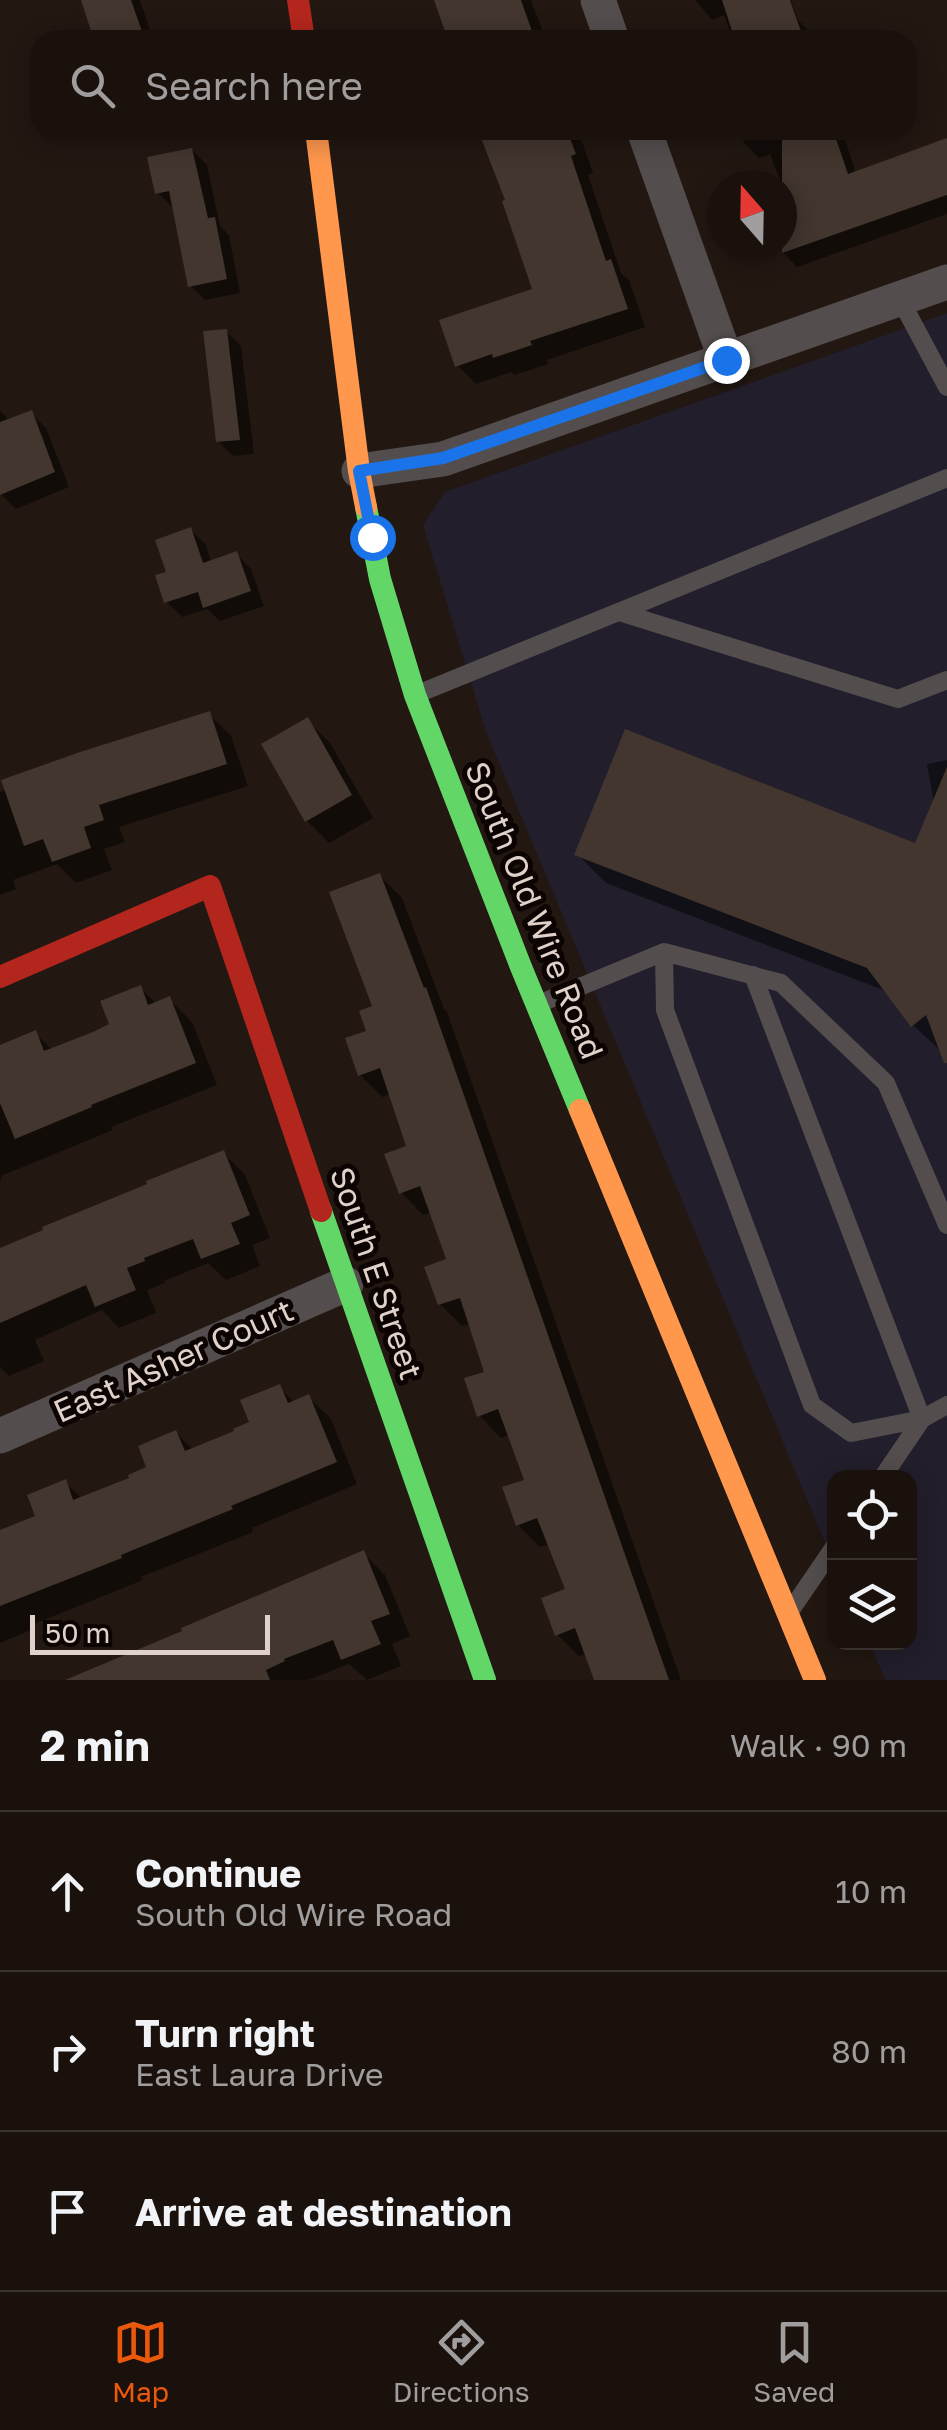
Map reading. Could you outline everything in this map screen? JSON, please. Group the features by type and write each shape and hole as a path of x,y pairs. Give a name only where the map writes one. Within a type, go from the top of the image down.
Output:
{"street":[{"path":"298,0 302,30"},
{"path":"598,0 608,30"},
{"name":"South Old Wire Road","path":"317,140 359,471 380,578 415,695 536,1005 815,1680"},
{"path":"648,140 726,360"},
{"path":"359,471 443,458 947,282"},
{"name":"South E Street","path":"0,977 210,886 485,1680"},
{"name":"East Asher Court","path":"0,1436 346,1284"}],"lane":[{"path":"900,299 947,387"},
{"path":"415,695 947,478"},
{"path":"619,612 898,699 947,680"},
{"path":"664,952 665,1010 812,1405 851,1433 922,1420 947,1406"},
{"path":"536,1005 664,952 780,982 886,1083 947,1226"},
{"path":"753,975 922,1420"},
{"path":"888,1470 922,1420"},
{"path":"788,1614 827,1557"}],"shaded area":[{"path":"947,313 947,1680 886,1680 872,1650 917,1650 917,1470 827,1470 827,1547 486,732 423,525 445,492"}],"building":[{"path":"81,0 131,0 142,30 91,30"},
{"path":"434,0 521,0 532,30 444,30"},
{"path":"722,0 790,0 800,30 732,30"},
{"path":"947,138 947,195 797,248 797,170 782,170 782,140 836,140 848,174"},
{"path":"482,140 571,140 576,154 571,156 606,261 611,259 628,309 530,341 532,345 455,367 439,320 532,289 502,201 505,200"},
{"path":"192,148 208,218 215,217 227,279 188,287 169,191 155,194 147,157"},
{"path":"227,329 240,440 216,442 203,331"},
{"path":"32,410 55,472 0,495 0,422"},
{"path":"191,527 203,563 237,551 251,591 203,608 198,592 164,603 155,575 166,572 155,540"},
{"path":"210,711 227,764 99,805 104,820 84,827 91,848 52,862 43,839 24,846 1,780"},
{"path":"308,717 352,795 305,822 261,744"},
{"path":"625,729 915,843 947,767 947,1063 926,1015 911,1027 867,968 574,855"},
{"path":"380,873 426,987 669,1680 594,1680 575,1628 555,1636 541,1598 565,1589 537,1518 516,1526 502,1487 524,1480 498,1409 477,1417 464,1378 484,1372 460,1298 438,1305 424,1267 446,1259 420,1186 399,1194 384,1154 406,1146 380,1068 358,1076 345,1038 366,1031 359,1011 372,1006 329,892"},
{"path":"141,985 148,1005 170,996 196,1063 15,1139 0,1103 0,1045 36,1030 44,1051 93,1032 109,1024 100,1001"},
{"path":"224,1150 250,1215 231,1223 240,1244 201,1259 193,1239 127,1268 136,1290 95,1307 86,1285 0,1323 0,1248"},
{"path":"280,1384 288,1403 309,1394 337,1462 121,1555 122,1558 0,1606 0,1530 35,1516 27,1495 66,1479 73,1500 129,1478 128,1475 146,1467 138,1446 176,1430 185,1451 234,1431 249,1422 240,1400"},
{"path":"364,1550 390,1614 371,1621 381,1644 341,1660 333,1640 266,1670 270,1680 65,1680 182,1631 181,1628"}],"traffic: fast":[{"path":"366,507 380,579 415,695 580,1110"},
{"path":"321,1211 485,1680"}],"traffic: slow":[{"path":"317,140 366,507"},
{"path":"580,1110 815,1680"}],"traffic: jam":[{"path":"298,0 302,30"},
{"path":"0,977 210,886 321,1211"}],"route":[{"path":"372,537 359,471 443,458 726,360"}]}
